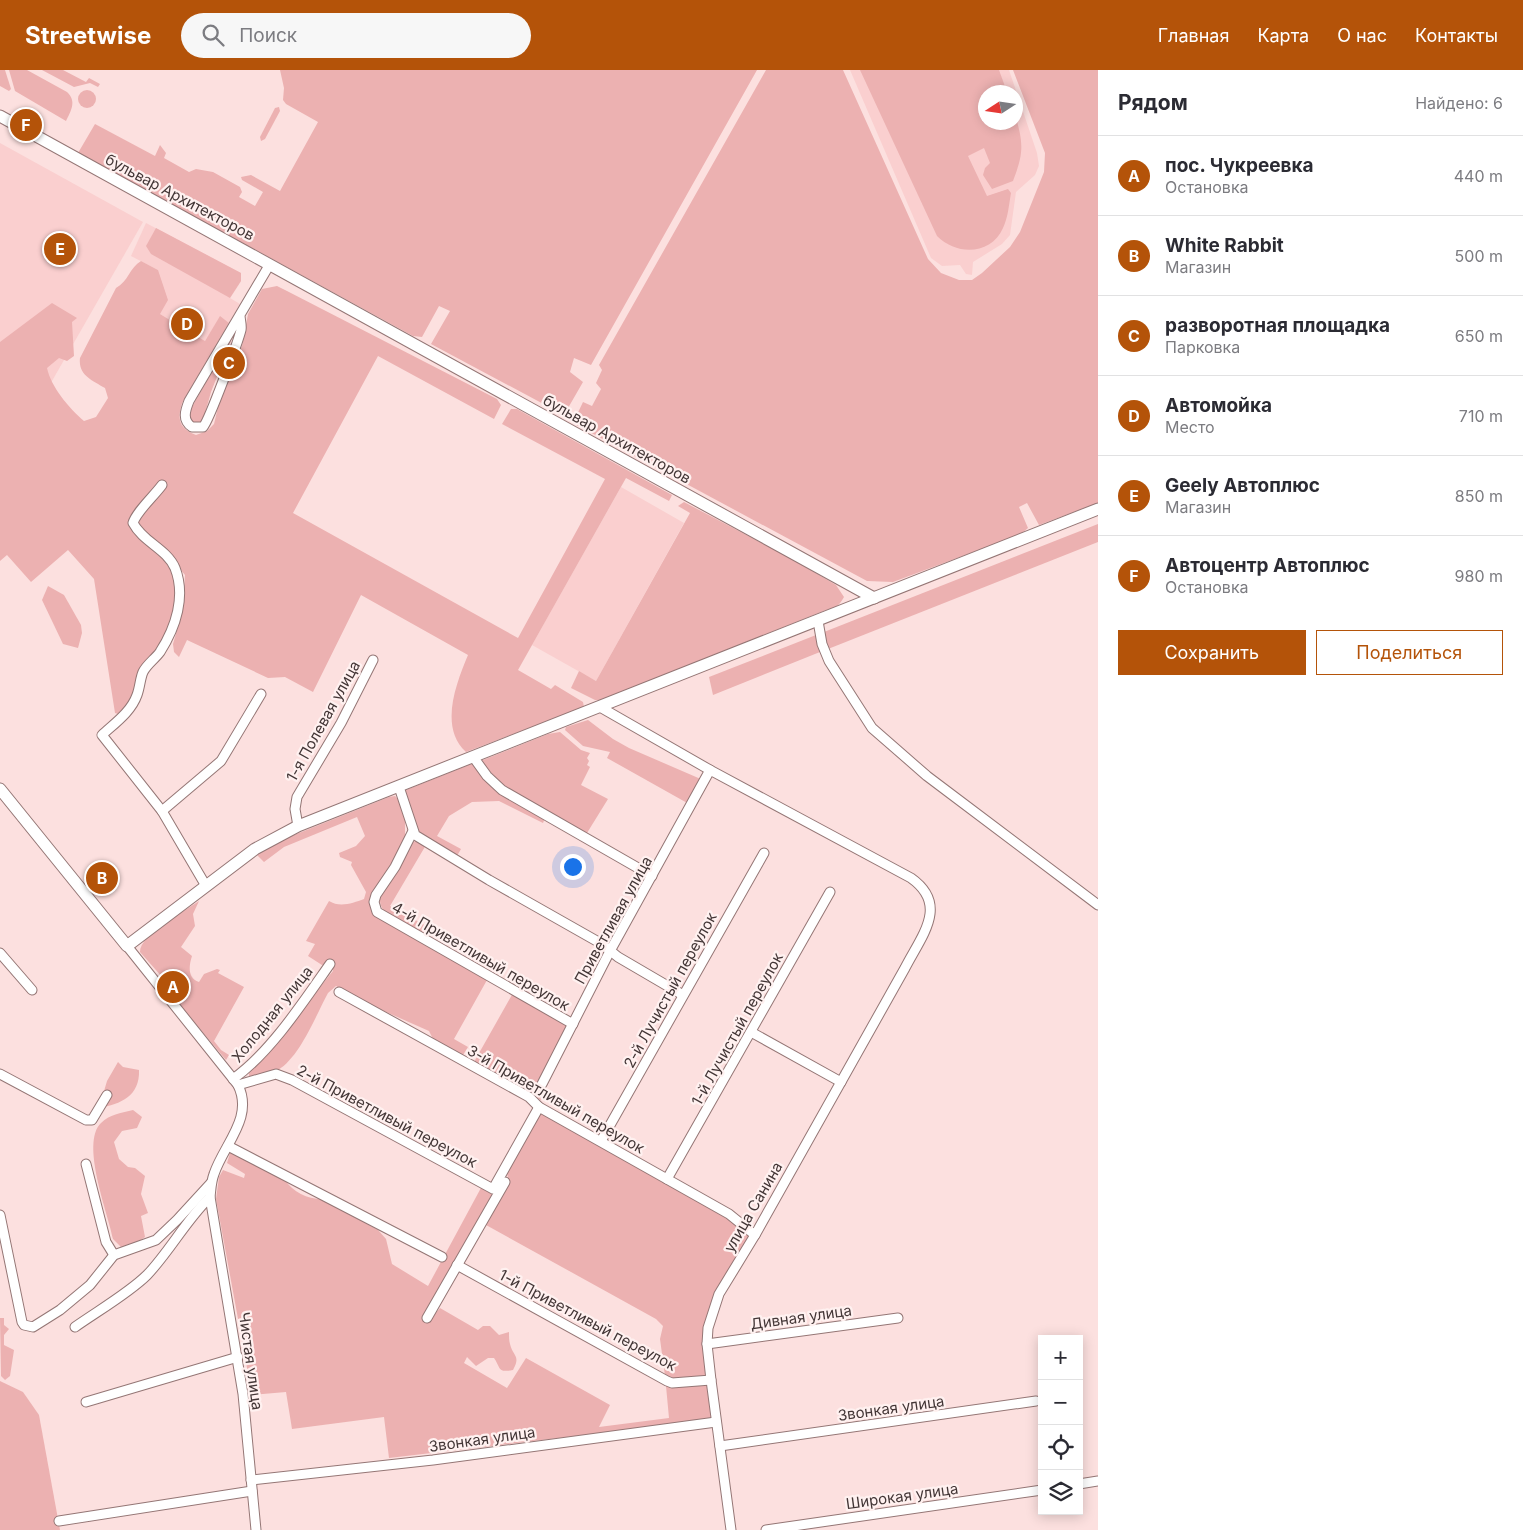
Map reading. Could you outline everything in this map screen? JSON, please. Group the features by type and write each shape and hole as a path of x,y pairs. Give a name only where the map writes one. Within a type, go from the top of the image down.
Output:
{"main road":[{"name":"бульвар Архитекторов","path":"0,116 268,266"},
{"name":"бульвар Архитекторов","path":"0,124 345,307 874,598"},
{"path":"0,789 127,946 255,849 298,826 474,758 1098,509"}],"street":[{"path":"240,314 241,328 236,348 220,385 210,418 203,426 192,427 186,423 186,408 240,314 268,266"},
{"path":"162,485 152,500 135,516 133,523 138,532 167,556 174,566 180,591 178,611 160,652 142,674 134,702 128,711 102,734 162,811 206,886"},
{"path":"818,621 822,644 829,661 872,728 927,776 1098,905"},
{"name":"1-я Полевая улица","path":"298,826 295,809 297,798 340,723 372,660"},
{"path":"162,811 221,762 261,694"},
{"path":"600,707 710,770"},
{"path":"474,758 502,790 652,876"},
{"name":"Приветливая улица","path":"542,1084 610,951 710,770"},
{"name":"улица Санина","path":"710,770 921,885 930,899 931,911 927,925 755,1235 719,1294 712,1312 707,1344 731,1530"},
{"path":"399,787 413,831 480,875 602,944 610,951 683,996"},
{"name":"4-й Приветливый переулок","path":"413,831 395,867 376,895 374,902 377,912 573,1024"},
{"name":"2-й Лучистый переулок","path":"601,1141 764,853"},
{"name":"1-й Лучистый переулок","path":"668,1179 830,892"},
{"path":"0,1215 4,1245 20,1314 24,1325 28,1327 38,1324 60,1310 90,1285 114,1255 156,1240 177,1220 211,1183 242,1119 243,1101 235,1082 127,946"},
{"path":"0,953 32,990"},
{"name":"Холодная улица","path":"235,1082 295,1012 330,964"},
{"name":"3-й Приветливый переулок","path":"339,992 529,1098 540,1107 729,1214 755,1235"},
{"path":"751,1032 841,1082"},
{"path":"0,1074 86,1120 92,1120 107,1095"},
{"name":"2-й Приветливый переулок","path":"235,1082 276,1074 292,1080 493,1189 540,1107"},
{"path":"228,1146 442,1257"},
{"path":"86,1164 106,1242 114,1255"},
{"path":"427,1318 505,1182"},
{"name":"Чистая улица","path":"211,1183 210,1197 238,1357 256,1530"},
{"path":"75,1327 145,1277 210,1197"},
{"name":"1-й Приветливый переулок","path":"457,1265 667,1381 672,1383 711,1380"},
{"name":"Дивная улица","path":"707,1344 898,1318"},
{"path":"86,1402 238,1357"},
{"name":"Звонкая улица","path":"720,1446 1036,1401"},
{"name":"Звонкая улица","path":"251,1480 433,1460 716,1422"},
{"path":"1083,1483 1098,1481"},
{"path":"59,1521 252,1491"},
{"name":"Широкая улица","path":"766,1530 1038,1491"}],"shaded area":[{"path":"0,70 5,70 11,89 9,91 0,86"},
{"path":"9,70 27,70 67,92 72,102 66,121 15,91"},
{"path":"42,70 63,70 86,82 89,78 100,84 98,87 90,83 74,87"},
{"path":"280,70 757,70 591,365 574,358 570,372 583,382 564,415 431,344 450,311 439,306 422,337 413,336 78,153 95,124 155,156 160,145 166,153 164,158 189,172 196,169 213,172 240,187 242,192 239,197 255,206 263,192 242,180 241,177 251,175 280,191 318,122 286,104 283,100 284,88"},
{"path":"766,70 843,70 928,259 941,273 959,280 972,280 1010,247 1020,232 1044,172 1045,153 1023,96 1023,85 1019,85 1013,70 1098,70 1098,503 1039,525 1027,503 1019,507 1028,528 1021,534 893,582 867,581 573,423 583,402 592,406 601,389 596,383 602,370 599,365"},
{"path":"850,70 1009,70 1014,85 978,85 978,130 1023,130 1023,112 1037,153 1039,166 1035,175 1016,192 1010,235 1002,244 973,262 972,275 966,274 960,265 942,266 931,258"},
{"path":"860,70 999,70 1004,85 978,85 978,130 1019,130 1021,150 1019,164 1013,181 992,189 983,175 985,168 990,163 984,148 968,156 987,196 1008,189 1011,193 1005,224 998,237 982,248 973,250 954,247 945,243 937,236"},
{"path":"83,90 91,90 96,95 94,106 83,108 78,103 78,95"},
{"path":"279,107 280,111 265,139 261,141 260,137 275,108"},
{"path":"0,143 143,222 48,388 0,362"},
{"path":"146,223 241,273 241,281 230,298 240,304 229,323 220,317 205,341 160,314 158,270 131,256"},
{"path":"156,228 241,273 241,281 230,298 151,254 146,246"},
{"path":"141,261 158,270 168,300 160,314 205,341 220,316 229,323 182,403 181,423 186,429 196,435 207,431 214,424 220,399 242,346 248,314 262,289 277,286 497,399 501,405 494,419 378,356 293,513 518,638 605,479 502,424 511,409 517,409 672,495 669,501 626,478 518,670 551,689 555,685 583,702 584,707 466,752 458,742 453,730 452,705 468,655 361,595 313,692 285,677 268,678 187,640 179,657 174,652 173,644 183,609 185,575 181,570 174,573 175,610 157,653 134,695 118,714 115,713 94,579 68,550 31,582 7,555 0,561 0,342 52,303 77,318 72,322 74,356 67,361 59,358 47,368 57,390 78,416 84,421 96,417 108,398 105,388 87,376 81,369 80,358 116,288"},
{"path":"235,331 211,392 202,424 191,423 188,414"},
{"path":"621,487 684,523 596,681 532,645"},
{"path":"684,502 792,559 836,585 844,597 839,605 835,607 603,700 595,700 571,688 579,671 596,681 690,513 678,506"},
{"path":"1098,524 1098,542 828,649 824,632"},
{"path":"48,586 64,595 81,625 82,633 78,648 63,644 42,600"},
{"path":"816,635 820,652 713,695 709,677"},
{"path":"588,720 613,739 629,748 703,780 689,804 607,758 610,752 583,746 565,730 566,727"},
{"path":"560,732 581,750 590,753 587,758 589,761 587,765 590,767 581,785 608,799 587,833 502,786 481,762 548,734"},
{"path":"474,764 489,785 545,818 543,823 499,801 472,802 449,816 437,836 461,849 457,856 418,831 405,796 406,790"},
{"path":"395,796 399,800 405,820 405,838 386,875 374,914 487,980 454,1039 468,1047 463,1055 433,1039 429,1031 359,1000 336,986 328,993 300,1046 286,1064 271,1073 249,1078 249,1073 333,971 333,966 322,965 308,956 315,944 306,941 329,901 338,904 351,903 364,899 366,892 351,865 352,862 340,857 339,853 356,846 365,836 357,817 284,847 264,862 257,855 279,841"},
{"path":"419,841 426,845 390,906 428,927 423,935 389,916 381,905 380,898 410,842"},
{"path":"199,901 193,914 195,926 181,947 192,956 190,967 192,978 199,982 204,974 217,969 220,970 218,973 244,987 214,1041 221,1050 229,1055 226,1060 184,1010 176,998 178,996 173,984 170,986 140,952 147,938 155,931"},
{"path":"513,993 567,1024 566,1032 535,1086 546,1092 541,1100 474,1062"},
{"path":"118,1062 123,1067 139,1070 136,1086 133,1092 122,1101 99,1108 107,1081"},
{"path":"133,1110 142,1117 137,1128 122,1131 114,1142 119,1159 128,1167 135,1168 145,1176 141,1194 148,1213 141,1216 145,1237 135,1244 121,1247 113,1239 97,1179 93,1146 95,1133 101,1123 112,1116"},
{"path":"540,1112 730,1219 749,1236 713,1303 709,1376 672,1380 665,1376 660,1339 663,1326 656,1319 486,1225 509,1181 507,1174"},
{"path":"230,1153 234,1153 285,1180 301,1194 311,1198 322,1199 378,1230 386,1239 392,1264 428,1286 482,1186 493,1194 424,1318 431,1318 440,1308 478,1330 483,1326 490,1326 499,1335 509,1332 511,1348 516,1356 516,1361 513,1370 508,1371 500,1369 494,1358 488,1358 476,1366 467,1357 464,1363 507,1388 526,1358 610,1405 599,1427 669,1418 666,1386 709,1384 713,1418 677,1424 389,1458 384,1417 292,1429 286,1392 252,1395 216,1199 219,1177 223,1170 244,1178 245,1174 227,1163"},
{"path":"0,1318 4,1318 4,1325 9,1329 4,1335 4,1345 14,1350 10,1376 5,1380 1,1376"},
{"path":"0,1381 23,1392 39,1415 60,1530 0,1530"}],"place":[{"name":"Автоцентр Автоплюс","path":"26,125"},
{"name":"Geely Автоплюс","path":"60,249"},
{"name":"Автомойка","path":"187,324"},
{"name":"разворотная площадка","path":"229,363"},
{"name":"White Rabbit","path":"102,878"},
{"name":"пос. Чукреевка","path":"173,987"}]}
